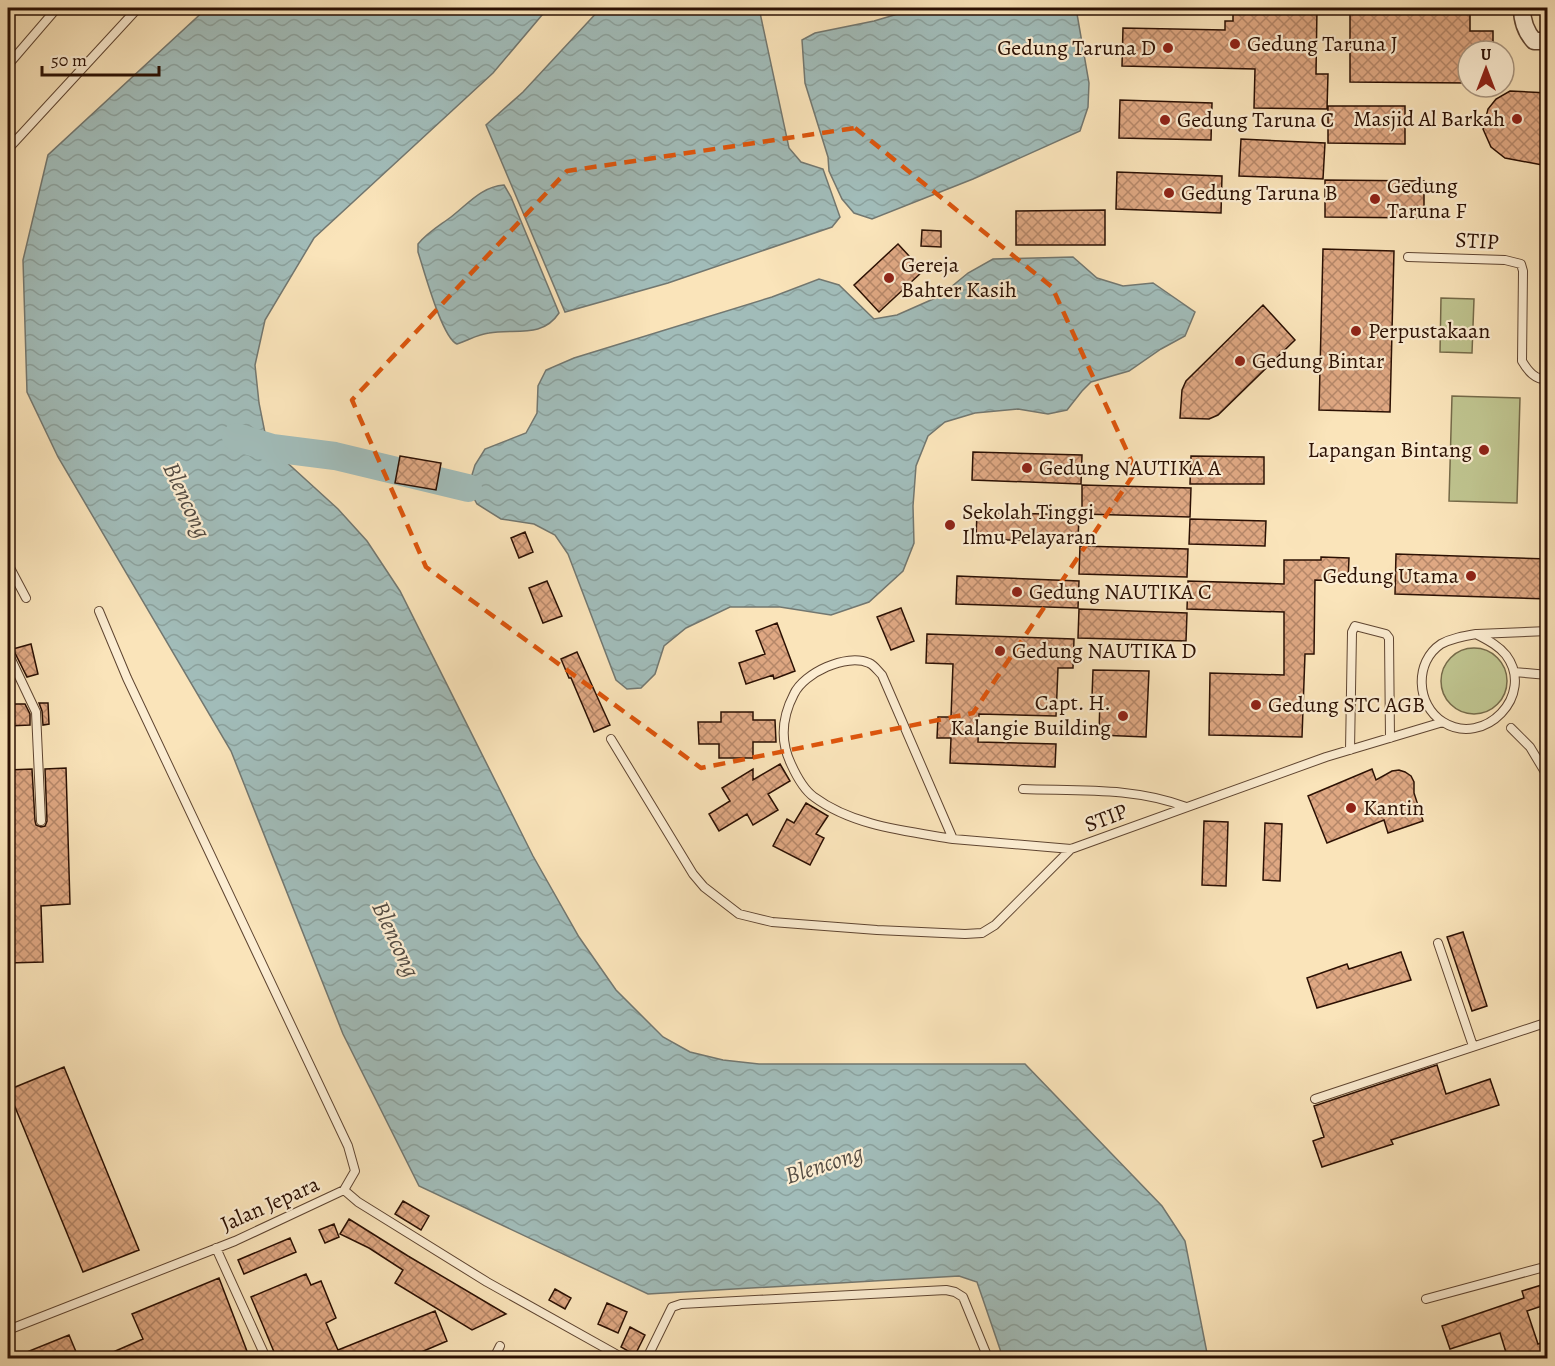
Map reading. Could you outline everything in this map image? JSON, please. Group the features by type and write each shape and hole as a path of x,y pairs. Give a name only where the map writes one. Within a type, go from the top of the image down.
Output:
{"street":[{"path":"1522,8 1522,19 1527,33 1534,41 1548,41"}],"lane":[{"path":"8,65 57,8"},
{"path":"8,149 138,8"},
{"name":"STIP","path":"1408,257 1505,260 1521,264 1523,271 1522,361 1527,370 1540,380 1548,380"},
{"path":"8,564 26,598"},
{"path":"99,611 127,678 348,1146 355,1171 344,1190"},
{"path":"1350,750 1352,632 1355,626 1386,634 1389,639 1390,738"},
{"path":"1476,634 1492,643 1506,655 1514,672 1514,690 1508,707 1495,719 1479,728 1461,728 1443,722 1430,710 1422,693 1422,675 1428,658 1440,645 1457,637 1476,634 1548,631"},
{"path":"8,653 36,712 41,821"},
{"name":"STIP","path":"953,838 882,675 877,669 870,663 843,662 822,669 805,680 794,692 785,716 783,731 785,752 796,774 813,796 842,812 875,825 953,838 1071,849 1350,750 1443,722"},
{"path":"1514,672 1548,675"},
{"path":"1495,719 1530,747 1548,777"},
{"path":"611,739 698,880 739,914 761,920 877,930 982,933 995,924 1071,849"},
{"path":"1023,789 1135,794 1163,798 1186,807"},
{"path":"1438,943 1473,1046"},
{"path":"1315,1099 1548,1022"},
{"name":"Jalan Jepara","path":"8,1330 216,1248 344,1190 358,1203 487,1282 623,1359"},
{"path":"216,1248 266,1359"},
{"path":"1426,1299 1548,1266"},
{"path":"647,1359 672,1307 681,1304 946,1290 956,1292 963,1297 988,1359"},
{"path":"494,1359 500,1346"}],"highlighted area":[{"path":"855,128 1052,287 1136,471 973,713 701,768 426,567 352,400 567,171"}],"green space":[{"path":"1441,298 1474,299 1472,353 1440,352"},
{"name":"Lapangan Bintang","path":"1452,396 1520,398 1517,503 1449,501"},
{"path":"1474,648 1487,651 1497,658 1504,668 1507,681 1504,694 1497,704 1487,711 1474,714 1461,711 1451,704 1444,694 1441,681 1444,668 1451,658 1461,651"}],"water":[{"name":"Blencong","path":"207,8 548,8 493,73 314,238 265,320 255,365 266,438 282,458 338,509 367,541 400,591 533,856 579,937 616,990 663,1037 690,1052 723,1060 759,1064 1025,1064 1162,1206 1185,1241 1208,1358 1003,1358 977,1282 959,1276 648,1294 419,1186 343,1034 231,751 58,457 27,392 23,260 48,155"},
{"path":"601,8 759,8 789,148 801,162 823,169 840,217 832,227 668,283 565,312 486,125 523,92"},
{"path":"918,8 1076,8 1089,83 1088,107 1080,131 973,179 872,219 854,213 842,199 829,171 828,157 805,83 802,40 815,33 874,21"},
{"path":"504,185 559,313 552,321 536,329 485,334 457,344 445,330 418,252 418,244 476,196 496,186"},
{"path":"1073,257 1097,278 1123,286 1153,283 1195,312 1185,336 1129,371 1091,382 1067,410 1048,414 1018,409 975,413 945,422 928,436 916,466 913,506 914,543 903,571 869,602 831,615 780,607 730,607 686,628 664,646 655,674 641,688 627,689 616,680 568,554 555,535 534,524 501,519 477,504 468,488 475,465 485,449 526,433 537,413 538,386 546,370 574,358 772,297 819,279 839,285 874,319 897,315 940,296 968,273 993,259"}],"building":[{"path":"1233,8 1317,8 1316,74 1328,74 1327,109 1254,108 1255,69 1122,66 1123,28 1225,30 1225,21 1233,21"},
{"path":"1350,8 1470,8 1470,31 1493,31 1493,39 1456,39 1456,83 1350,82"},
{"name":"Masjid Al Barkah","path":"1516,91 1548,93 1548,166 1505,158 1491,147 1483,129 1488,109 1496,99 1516,99"},
{"name":"Gedung Taruna C","path":"1120,100 1212,103 1211,140 1119,138"},
{"path":"1328,106 1405,106 1405,144 1328,143"},
{"path":"1241,139 1325,143 1323,179 1239,176"},
{"name":"Gedung Taruna B","path":"1117,172 1222,176 1221,213 1116,209"},
{"name":"Gedung Taruna F","path":"1325,180 1424,181 1424,218 1325,217"},
{"path":"1105,210 1105,245 1016,245 1016,211"},
{"path":"922,230 941,231 941,247 921,246"},
{"name":"Gereja Bahter Kasih","path":"898,244 923,271 879,312 854,285"},
{"name":"Perpustakaan","path":"1323,249 1394,251 1390,412 1319,410"},
{"name":"Gedung Bintar","path":"1263,305 1295,340 1218,415 1209,419 1180,418 1182,390 1186,381"},
{"name":"Gedung NAUTIKA A","path":"973,452 1082,455 1081,484 972,480"},
{"path":"400,456 441,463 436,490 395,483"},
{"path":"1191,456 1264,457 1264,484 1190,484"},
{"path":"1082,485 1191,488 1190,517 1082,514"},
{"path":"977,512 1079,515 1078,542 976,539"},
{"path":"1190,519 1266,521 1265,546 1189,544"},
{"path":"525,532 533,552 519,558 511,538"},
{"path":"1080,546 1188,549 1187,577 1079,574"},
{"name":"Gedung Utama","path":"1396,554 1548,559 1548,599 1395,594"},
{"path":"1321,557 1349,558 1348,581 1315,580 1314,654 1305,654 1302,737 1209,735 1210,673 1284,675 1284,612 1187,609 1188,581 1284,584 1284,560 1321,560"},
{"name":"Gedung NAUTIKA C","path":"957,576 1079,581 1078,608 956,604"},
{"path":"547,581 562,616 543,623 529,588"},
{"path":"901,608 914,641 891,650 877,617"},
{"path":"1079,609 1187,613 1186,641 1078,638"},
{"path":"777,623 795,671 774,679 773,675 746,684 739,663 765,654 756,631"},
{"path":"927,634 1074,639 1073,668 1058,668 1056,716 979,714 978,742 1056,744 1055,767 950,763 951,738 937,738 938,717 951,717 953,664 926,663"},
{"path":"31,644 38,674 27,677 13,649"},
{"path":"577,652 610,725 594,732 561,659"},
{"name":"Capt. H. Kalangie Building","path":"1093,670 1149,671 1146,737 1099,735 1100,697 1092,697"},
{"path":"39,703 48,703 49,724 43,725"},
{"path":"8,704 25,704 30,714 30,725 8,726"},
{"path":"721,712 753,712 753,720 775,720 776,742 753,742 753,758 719,758 719,744 699,744 698,722 721,722"},
{"path":"780,764 790,781 768,794 778,810 753,825 747,814 719,831 709,814 730,801 722,788 753,769 753,780"},
{"path":"66,768 70,904 41,906 43,962 8,963 8,770 32,769 35,821 36,825 41,827 45,826 47,821 45,769"},
{"name":"Kantin","path":"1372,769 1376,780 1392,771 1399,770 1411,776 1423,821 1388,833 1384,820 1327,843 1308,796"},
{"path":"806,803 828,816 816,834 824,838 810,865 773,846 787,819 794,823"},
{"path":"1204,821 1228,822 1226,886 1202,885"},
{"path":"1265,823 1282,824 1280,881 1263,880"},
{"path":"1463,932 1487,1006 1472,1011 1447,937"},
{"path":"1401,952 1411,980 1317,1008 1307,978 1347,964 1349,969"},
{"path":"1437,1065 1446,1094 1490,1079 1499,1105 1391,1140 1393,1144 1322,1167 1313,1141 1324,1137 1314,1106"},
{"path":"64,1067 139,1250 83,1272 8,1090"},
{"path":"403,1201 429,1216 421,1230 395,1214"},
{"path":"349,1219 506,1314 472,1330 395,1283 403,1270 369,1248 340,1234"},
{"path":"334,1224 339,1237 325,1243 319,1230"},
{"path":"290,1238 296,1252 244,1274 238,1260"},
{"path":"306,1274 311,1285 321,1281 336,1318 326,1323 338,1350 435,1311 447,1341 405,1359 277,1359 251,1297"},
{"path":"219,1278 250,1359 97,1359 143,1339 132,1314"},
{"path":"1548,1283 1548,1304 1527,1311 1538,1344 1548,1341 1548,1359 1508,1359 1500,1333 1450,1349 1442,1326 1524,1298 1522,1291"},
{"path":"555,1289 571,1298 565,1309 549,1300"},
{"path":"607,1303 627,1312 618,1333 598,1324"},
{"path":"630,1327 645,1335 635,1355 621,1347"},
{"path":"69,1335 79,1359 12,1359 12,1358"}],"waterway":[{"path":"236,437 272,448 335,456 468,488"}],"place":[{"name":"Gedung Taruna J","path":"1235,44"},
{"name":"Gedung Taruna D","path":"1168,48"},
{"name":"Masjid Al Barkah","path":"1517,119"},
{"name":"Gedung Taruna C","path":"1165,120"},
{"name":"Gedung Taruna B","path":"1169,193"},
{"name":"Gedung Taruna F","path":"1375,199"},
{"name":"Gereja Bahter Kasih","path":"889,278"},
{"name":"Perpustakaan","path":"1356,331"},
{"name":"Gedung Bintar","path":"1240,361"},
{"name":"Lapangan Bintang","path":"1484,450"},
{"name":"Gedung NAUTIKA A","path":"1027,468"},
{"name":"Sekolah Tinggi Ilmu Pelayaran","path":"950,525"},
{"name":"Gedung Utama","path":"1471,576"},
{"name":"Gedung NAUTIKA C","path":"1017,592"},
{"name":"Gedung NAUTIKA D","path":"1000,651"},
{"name":"Gedung STC AGB","path":"1256,705"},
{"name":"Capt. H. Kalangie Building","path":"1123,716"},
{"name":"Kantin","path":"1351,808"}]}
